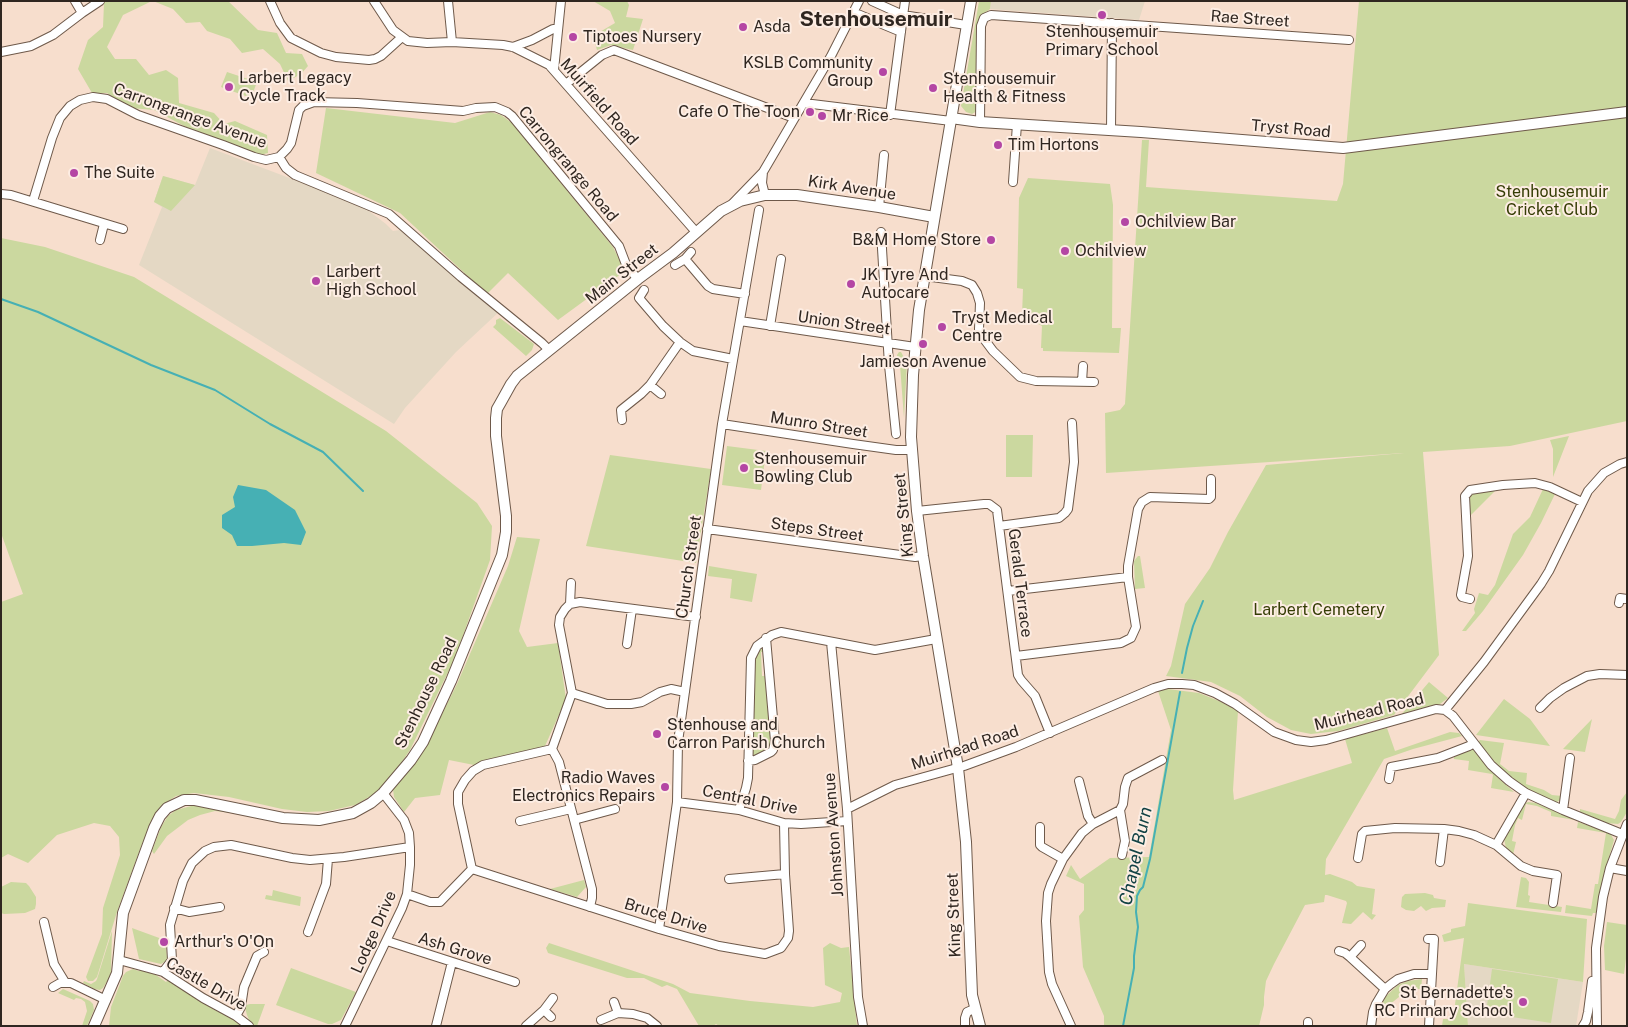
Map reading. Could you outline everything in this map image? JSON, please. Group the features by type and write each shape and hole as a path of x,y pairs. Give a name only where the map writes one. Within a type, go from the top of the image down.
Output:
{"street":[{"path":"75,1 82,13"},
{"path":"1,52 31,46 53,35 100,1"},
{"path":"270,1 280,23 291,38 336,57 369,60 375,59 405,39 388,22 374,1"},
{"path":"448,1 452,42"},
{"path":"554,70 560,1"},
{"name":"Main Street","path":"732,205 737,197 752,185 763,172 840,39 859,1"},
{"path":"872,1 903,15 966,26"},
{"path":"890,115 906,1"},
{"name":"King Street","path":"971,1 924,276 915,347 911,415 917,511 958,768 966,842 972,995 980,1026"},
{"path":"853,12 901,32"},
{"name":"Rae Street","path":"980,122 981,26 984,18 987,16 1350,40"},
{"path":"1111,130 1112,23"},
{"path":"513,47 553,29 558,29"},
{"name":"Muirfield Road","path":"405,39 427,43 452,42 513,47 538,59 554,70 696,232"},
{"path":"566,84 602,54 614,50 794,118"},
{"name":"Carrongrange Avenue","path":"33,201 60,118 70,106 80,100 93,97 107,99 138,115 254,157 266,160 279,158 286,168 295,175 390,214 461,277 549,350"},
{"name":"Carrongrange Road","path":"279,158 291,143 299,110 303,106 314,102 357,103 463,111 476,108 495,107 501,109 512,116 619,246 627,267 638,279"},
{"path":"804,103 890,115 951,120"},
{"name":"Tryst Road","path":"951,120 1343,148 1627,112"},
{"path":"1013,182 1016,124"},
{"path":"879,207 884,155"},
{"path":"763,172 762,183 765,195"},
{"path":"1,194 33,201 123,229"},
{"name":"Main Street","path":"530,366 673,253 721,211 740,201 765,195"},
{"name":"Kirk Avenue","path":"765,195 797,195 934,217"},
{"name":"Church Street","path":"659,929 677,802 678,742 722,424 758,210"},
{"path":"100,240 104,224"},
{"path":"881,232 887,343 896,434"},
{"path":"675,265 685,259 691,252"},
{"path":"685,259 708,286 713,289 745,294"},
{"path":"770,326 781,260"},
{"path":"924,276 962,281 972,285 980,303 981,335 993,351 1020,377 1036,381 1094,382"},
{"path":"632,303 639,298 644,290"},
{"path":"639,298 662,326 680,342 694,351 733,359"},
{"name":"Union Street","path":"740,322 915,347"},
{"path":"621,410 650,385 680,342"},
{"name":"Stenhouse Road","path":"94,1026 117,973 120,932 124,912 154,828 160,816 167,808 184,800 195,800 283,818 320,820 354,813 383,793 411,760 423,742 451,681 502,555 506,532 506,516 496,436 497,409 511,384 530,366"},
{"path":"1082,382 1083,366"},
{"path":"650,385 662,394"},
{"path":"613,406 621,410"},
{"path":"621,410 622,420"},
{"path":"999,526 1059,518 1066,513 1074,462 1072,423"},
{"name":"Munro Street","path":"722,424 870,447 912,450"},
{"name":"Muirhead Road","path":"847,809 895,785 958,768 1016,748 1154,688 1168,684 1194,686 1215,692 1274,732 1296,740 1311,742 1326,740 1436,709 1445,710 1484,662 1541,584 1588,491 1604,473 1627,462"},
{"path":"1016,656 1126,642 1134,633 1136,627 1128,577 1138,509 1142,502 1150,497 1209,500 1211,497 1211,480"},
{"path":"1470,599 1461,596 1468,556 1465,502 1467,493 1474,488 1535,483 1550,486 1582,502"},
{"path":"1458,489 1467,493"},
{"name":"Gerald Terrace","path":"917,511 989,504 997,510 1019,678 1035,696 1050,733"},
{"name":"Steps Street","path":"708,530 915,557 923,556"},
{"path":"1008,591 1128,577"},
{"path":"570,604 571,583"},
{"path":"590,907 592,889 559,762 552,749 572,693 559,625 560,617 570,604 580,602 696,617"},
{"path":"627,644 632,609"},
{"path":"739,810 746,788 751,658 757,646 766,638 781,632 875,650 936,638"},
{"path":"748,761 755,760 771,752 775,741 766,638"},
{"name":"Johnston Avenue","path":"832,642 847,809 858,998 863,1026"},
{"path":"1540,708 1564,688 1587,676 1600,674 1627,675"},
{"path":"572,693 607,704 632,704 642,702 660,692 671,689 685,692"},
{"path":"1445,710 1453,716 1491,765 1526,793 1622,834"},
{"path":"1389,779 1391,767 1438,758 1474,743"},
{"path":"407,894 430,902 440,902 472,869 458,804 458,792 465,780 474,771 483,765 552,749"},
{"path":"1563,810 1570,758"},
{"path":"1122,855 1125,841 1120,810 1128,778 1159,765"},
{"path":"1079,786 1088,816 1093,824"},
{"name":"Lodge Drive","path":"345,1026 387,941 407,894 410,846 408,833 404,820 383,793"},
{"path":"1496,845 1526,793"},
{"name":"Central Drive","path":"677,802 739,810 784,823 801,824 847,821"},
{"path":"520,822 571,809"},
{"path":"574,820 615,809"},
{"path":"1071,1026 1048,972 1046,921 1048,893 1063,859 1078,838 1093,824 1120,810"},
{"name":"Bruce Drive","path":"472,869 659,929 731,948 765,954 777,950 785,944 789,931 784,823"},
{"path":"1583,1026 1588,1012 1596,961 1603,897 1610,868 1627,824"},
{"path":"1040,827 1040,845 1063,859"},
{"path":"1358,858 1362,834 1365,831 1395,828 1444,829 1474,835 1496,845 1521,866 1533,871 1557,875 1553,903"},
{"path":"1438,858 1444,829"},
{"path":"163,972 172,960 170,925 188,869 199,856 214,847 231,845 292,858 328,859 410,846"},
{"path":"308,932 326,884 328,859"},
{"path":"1610,868 1627,871"},
{"path":"730,879 785,874"},
{"path":"174,908 189,912 220,907"},
{"path":"44,922 54,964 65,982"},
{"path":"1428,939 1434,939 1429,1026"},
{"name":"Ash Grove","path":"387,941 515,982"},
{"path":"1350,957 1361,945"},
{"path":"1339,950 1345,952 1385,989"},
{"path":"236,1016 241,1007 244,987 257,956 264,952"},
{"name":"Castle Drive","path":"119,960 163,972 203,998 236,1016 248,1026"},
{"path":"1596,961 1597,1026"},
{"path":"436,1026 452,962"},
{"path":"1371,1026 1373,1012 1385,989 1405,976 1432,974"},
{"path":"53,987 60,983 71,983 106,1000"},
{"path":"526,1026 544,1010 553,998"},
{"path":"614,1002 618,1013"},
{"path":"965,1026 965,1018 968,1012 974,1008"},
{"path":"544,1010 551,1017"},
{"path":"601,1020 618,1013 633,1014 647,1018 656,1026"}],"shaded area":[{"name":"Stenhousemuir Primary School","path":"991,1 1145,1 1139,20 990,9"},
{"name":"Larbert High School","path":"210,148 361,205 393,231 407,229 501,310 456,352 405,408 394,424 139,265 162,207 154,202 163,176 195,185"},
{"name":"St Bernadette's RC Primary School","path":"1464,964 1583,982 1576,1026 1468,1026"}],"green space":[{"path":"107,1 152,1 123,15 107,47 115,59 136,59 149,75 166,70 178,78 179,103 214,113 224,124 235,121 267,135 268,153 260,155 201,135 154,110 131,108 107,93 92,93 78,69 88,40 103,27 104,3"},
{"path":"153,1 228,1 258,30 277,33 286,53 302,54 308,66 301,74 288,81 280,64 263,49 242,53 230,39 207,31 200,22 186,23 173,9"},
{"path":"593,1 627,1 629,5 626,17 643,19 633,50 611,45 597,50 593,36 615,23 610,11"},
{"path":"979,1 991,1 990,9 983,14 978,24 977,111 972,114 966,112 961,106"},
{"path":"1359,1 1627,1 1627,421 1510,446 1423,452 1439,655 1394,715 1338,731 1311,734 1291,730 1267,717 1240,696 1211,682 1166,676 1171,666 1185,604 1210,568 1266,465 1404,453 1106,473 1105,413 1120,410 1125,404 1142,140 1149,140 1146,187 1337,201 1343,184"},
{"path":"227,72 257,82 251,98 221,87"},
{"path":"326,108 455,123 490,112 501,115 512,123 613,247 625,271 558,320 508,273 487,294 400,213 316,173"},
{"path":"163,176 195,185 171,211 154,202"},
{"name":"Ochilview","path":"1028,178 1110,184 1113,205 1112,328 1121,328 1119,353 1043,351 1043,348 1041,348 1042,326 1022,315 1023,289 1017,288 1019,198"},
{"path":"1,238 45,247 134,277 386,431 477,503 492,526 490,560 455,658 410,750 391,778 378,792 355,805 329,811 307,812 282,809 229,797 194,793 176,796 162,805 142,844 117,912 97,977 93,981 88,981 86,977 102,934 103,908 120,855 119,837 110,826 94,823 57,835 28,863 8,854 1,858 1,602 23,594 1,533"},
{"path":"500,318 534,344 532,350 526,356 493,327 496,324 496,320"},
{"path":"899,352 901,352 907,363 904,418 900,365 897,360"},
{"path":"1006,435 1033,435 1032,477 1006,477"},
{"path":"1569,436 1553,477 1553,449 1550,440"},
{"name":"Stenhousemuir Bowling Club","path":"727,446 766,451 761,490 722,485"},
{"path":"610,455 711,469 696,563 586,546"},
{"path":"1543,489 1555,494 1523,555 1483,611 1466,631 1462,631 1475,613 1474,609 1479,593 1488,595 1495,585 1513,534 1530,517"},
{"path":"1495,491 1470,516 1469,500 1472,494 1475,492"},
{"path":"517,537 540,539 519,631 527,647 558,643 566,699 545,746 474,765 449,760 440,795 415,798 404,812 394,797 393,789 427,744 457,684 508,566"},
{"path":"1140,556 1145,588 1135,589 1134,561"},
{"path":"709,566 757,574 752,602 730,598 732,579 708,576"},
{"path":"763,645 765,652 761,652 762,676 767,676 765,681 773,743 769,750 756,756 752,754 754,656"},
{"path":"1429,682 1448,698 1428,709 1400,716"},
{"path":"1168,689 1199,693 1238,711 1234,800 1352,763 1345,739 1387,728 1395,751 1450,732 1459,733 1462,736 1384,759 1326,859 1325,875 1330,874 1352,882 1357,886 1375,889 1372,914 1376,915 1372,920 1363,912 1351,924 1342,923 1346,901 1327,895 1325,895 1324,902 1305,905 1266,981 1264,1005 1259,1026 1104,1026 1104,1016 1083,967 1079,916 1084,910 1084,884 1066,876 1071,865 1080,879 1110,858 1149,857 1171,730 1158,691"},
{"path":"1504,699 1530,719 1550,746 1476,735"},
{"path":"1592,719 1585,752 1563,749"},
{"path":"1480,740 1504,743 1500,764 1509,771 1527,773 1526,784 1552,795 1562,796 1560,800 1554,802 1515,782 1498,766 1478,742"},
{"path":"1473,749 1497,777 1514,792 1491,788 1492,774 1468,770 1469,761 1454,759 1454,757"},
{"path":"1627,792 1627,812 1618,824 1607,823 1580,812 1580,809 1615,819 1621,800"},
{"path":"1528,802 1536,803 1575,820 1551,816 1551,812 1526,804 1522,820 1518,818 1515,825 1512,841 1516,842 1513,855 1506,848 1504,839 1522,806"},
{"path":"199,804 265,817 215,811 200,815 188,820 167,836 154,854 152,851 161,827 168,816 176,810"},
{"path":"1578,822 1610,833 1614,840 1602,882 1596,913 1593,913 1592,916 1565,913 1566,905 1591,909 1595,884 1598,884 1606,833 1577,828"},
{"path":"1521,877 1526,878 1529,882 1529,902 1562,907 1561,912 1516,907"},
{"path":"584,880 586,887 577,897 550,889"},
{"path":"11,882 26,883 29,886 36,897 35,909 25,913 1,913 1,887"},
{"path":"273,890 301,897 300,906 265,899 266,895 272,896"},
{"path":"1425,893 1433,895 1434,898 1446,900 1445,907 1432,908 1426,911 1421,906 1414,911 1401,907 1402,897 1405,894"},
{"path":"1468,903 1587,919 1583,982 1464,964 1468,1026 1442,1026 1443,1019 1453,1019 1464,938 1444,942 1442,935 1451,932 1451,929 1465,926"},
{"path":"1607,922 1627,925 1627,951 1624,974 1605,970 1604,946"},
{"path":"132,928 162,939 163,944 166,944 166,961 161,964 139,959"},
{"path":"112,931 111,972 103,988 100,990 94,989 83,983 84,981 91,984 96,981"},
{"path":"549,943 673,984 690,993 813,1007 840,1002 842,993 825,985 823,948 830,943 841,948 849,947 857,1026 719,1026 716,1024 713,1026 699,1026 677,989 667,985 662,987 644,978 627,978 548,953 546,948"},
{"path":"291,968 356,992 341,1020 328,1024 276,1005"},
{"path":"133,969 139,971 141,969 156,975 166,982 168,980 213,1009 235,1020 241,1026 109,1026 111,1007 123,976 126,972"},
{"path":"1492,969 1558,979 1551,1023 1486,1013"},
{"path":"1422,979 1421,989 1409,989 1384,1009 1381,1007 1385,997 1398,985"},
{"path":"63,989 93,1004 94,1010 87,1026 82,1026 87,1011 85,1002 76,998 74,1000 58,993"},
{"path":"265,1004 257,1026 253,1026 247,1015 245,1008 246,1005"}],"water":[{"path":"238,485 266,490 295,510 306,532 301,545 284,543 237,546 232,535 222,528 222,515 235,507 233,497"}],"waterway":[{"path":"1,299 38,312 151,365 215,390 270,424 323,452 363,491"},
{"name":"Chapel Burn","path":"1182,673 1193,626 1203,601"},
{"name":"Chapel Burn","path":"1123,1026 1134,968 1138,927 1136,912 1137,896 1143,887 1150,859 1180,692"}],"place":[{"name":"Stenhousemuir Primary School","path":"1102,15"},
{"name":"Asda","path":"743,27"},
{"name":"Tiptoes Nursery","path":"573,37"},
{"name":"KSLB Community Group","path":"883,72"},
{"name":"Larbert Legacy Cycle Track","path":"229,87"},
{"name":"Stenhousemuir Health & Fitness","path":"933,88"},
{"name":"Cafe O The Toon","path":"810,112"},
{"name":"Mr Rice","path":"822,116"},
{"name":"Tim Hortons","path":"998,145"},
{"name":"The Suite","path":"74,173"},
{"name":"Ochilview Bar","path":"1125,222"},
{"name":"B&M Home Store","path":"991,240"},
{"name":"Ochilview","path":"1065,251"},
{"name":"Larbert High School","path":"316,281"},
{"name":"JK Tyre And Autocare","path":"851,284"},
{"name":"Tryst Medical Centre","path":"942,327"},
{"name":"Jamieson Avenue","path":"923,344"},
{"name":"Stenhousemuir Bowling Club","path":"744,468"},
{"name":"Stenhouse and Carron Parish Church","path":"657,734"},
{"name":"Radio Waves Electronics Repairs","path":"665,787"},
{"name":"Arthur's O'On","path":"164,942"},
{"name":"St Bernadette's RC Primary School","path":"1523,1002"}],"district":[{"name":"Stenhousemuir","path":"876,20"}],"park label":[{"name":"Stenhousemuir Cricket Club","path":"1552,201"},
{"name":"Larbert Cemetery","path":"1319,610"}]}
